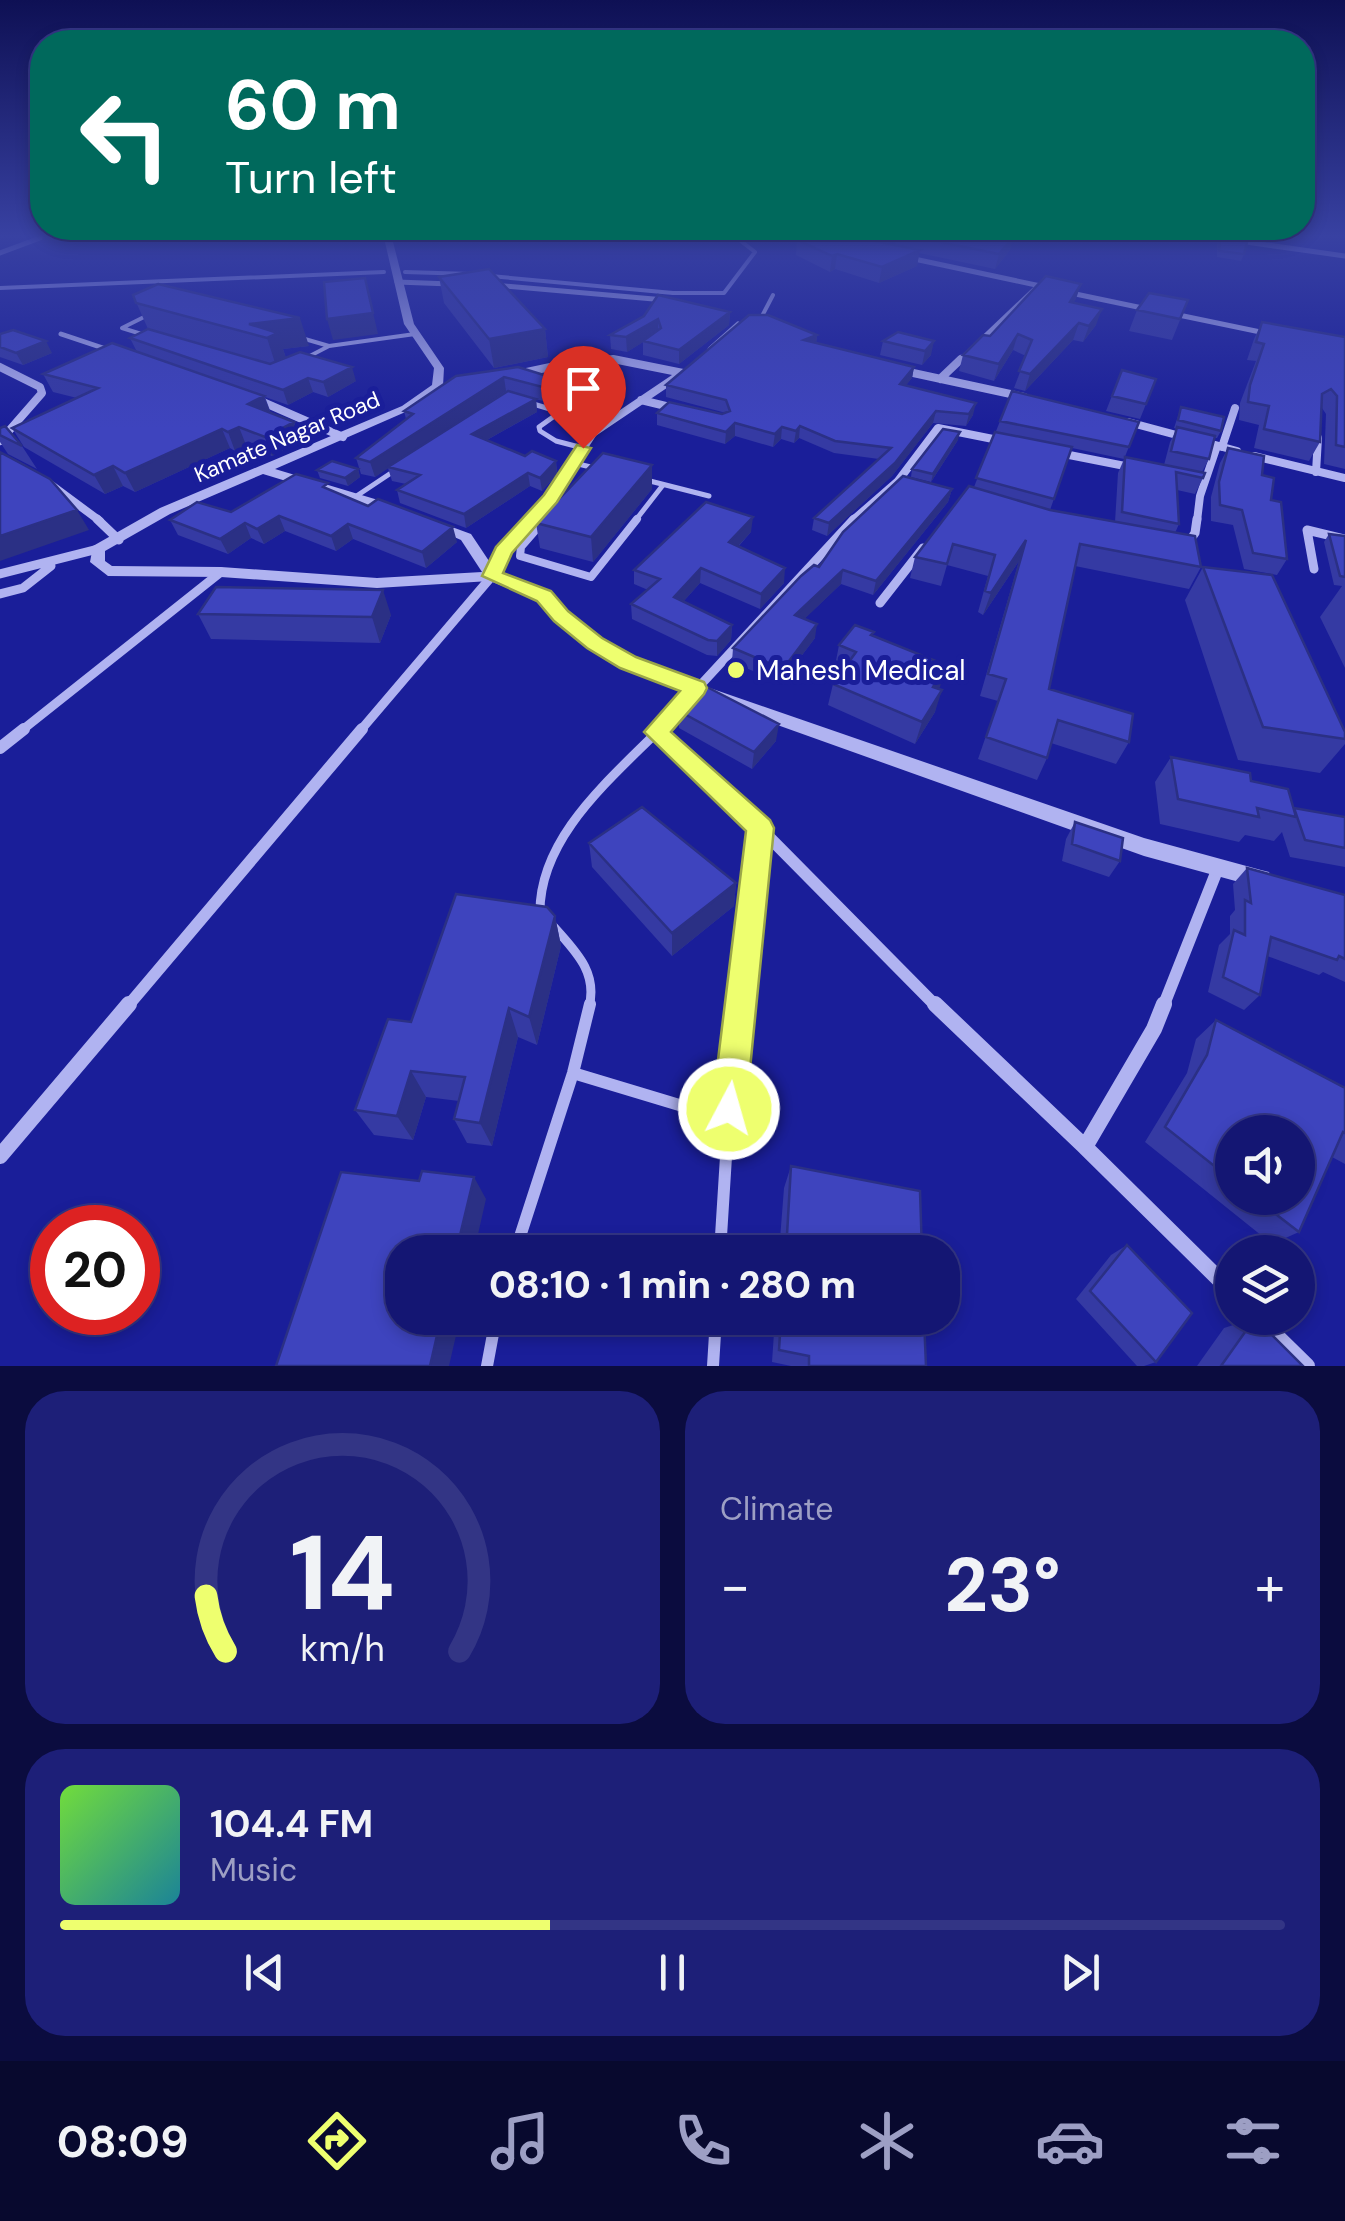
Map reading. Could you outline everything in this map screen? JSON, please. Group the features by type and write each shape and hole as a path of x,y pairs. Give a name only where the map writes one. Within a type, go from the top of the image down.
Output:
{"street":[{"path":"402,302 408,324 439,368 437,386 452,384"},
{"path":"940,379 1021,302"},
{"path":"1115,302 1287,337"},
{"path":"0,1156 492,576 503,551 550,498 593,433 682,373 742,322 761,318 774,322"},
{"path":"61,334 116,352"},
{"path":"627,359 642,349"},
{"path":"512,375 589,356 627,359 682,373"},
{"path":"0,367 40,388 42,393 0,442"},
{"path":"898,370 1040,401"},
{"name":"Kamate Nagar Road","path":"0,574 55,562 119,540 165,511 406,408 437,386"},
{"path":"245,395 343,437"},
{"path":"641,400 690,412"},
{"path":"1172,549 1191,542 1205,482 1235,408"},
{"path":"1111,418 1345,478"},
{"path":"1014,444 938,428 898,481 868,504 656,732 760,828 884,956 1215,1275"},
{"path":"1316,472 1318,434"},
{"path":"1052,451 1148,471"},
{"path":"265,470 466,537 492,576"},
{"path":"29,474 66,493 119,540"},
{"path":"1186,479 1205,482"},
{"path":"898,481 913,486"},
{"path":"1314,569 1307,530 1345,539"},
{"path":"880,604 926,544"},
{"path":"98,549 97,562 108,571 221,572 377,583 492,576 544,596 561,616 628,663 1006,800 1272,882"},
{"path":"0,594 23,588 55,562"},
{"path":"0,748 221,572"},
{"path":"747,951 760,828"},
{"path":"1085,1147 1154,1029 1218,868"},
{"path":"1275,1335 1307,1366"}],"lane":[{"path":"761,318 769,302"},
{"path":"156,338 122,328 157,310"},
{"path":"288,334 329,346"},
{"path":"294,364 329,346 415,334"},
{"path":"519,400 560,412 539,426 540,431 556,441 583,448"},
{"path":"574,462 610,471"},
{"path":"355,497 401,467"},
{"path":"580,480 592,467"},
{"path":"628,476 709,496"},
{"path":"556,507 520,547 520,556 590,577 663,484"},
{"path":"521,1235 574,1073 592,995 586,964 568,940 538,914 536,890 544,868 568,831 656,732"},
{"path":"721,1235 747,951"},
{"path":"574,1073 729,1120"},
{"path":"487,1366 493,1335"},
{"path":"713,1366 715,1335"}],"building":[{"path":"232,302 300,318 249,324 278,333 267,338 136,303"},
{"path":"326,302 370,302 373,313 327,319"},
{"path":"459,302 520,302 545,329 489,339"},
{"path":"654,302 687,302 730,312 679,350 643,341 661,328 658,319 626,337 610,335 644,316"},
{"path":"1022,302 1070,302 1102,309 1089,326 1079,323 1030,374 1019,371 1032,340 1018,334 999,364 963,355 983,335 990,336"},
{"path":"1143,302 1187,302 1180,319 1137,310"},
{"path":"749,315 768,315 817,335 804,340 914,367 900,384 976,403 969,414 936,411 895,463 829,523 814,518 891,448 835,441 800,426 796,431 782,427 775,434 735,423 726,432 657,413 669,402 722,414 730,411 726,400 666,385"},
{"path":"1262,322 1345,337 1345,447 1336,445 1337,396 1331,389 1322,394 1320,442 1264,429 1269,406 1248,402 1264,344 1256,342"},
{"path":"148,329 270,364 300,352 352,367 323,382 308,378 283,390 130,338"},
{"path":"13,330 46,341 16,353 0,347 0,334"},
{"path":"898,332 934,341 925,351 883,341"},
{"path":"112,343 264,396 248,404 294,422 265,437 239,427 228,432 222,429 125,473 113,466 94,475 12,428 98,388 43,374"},
{"path":"518,367 563,381 550,389 504,377 370,462 356,458 413,414 404,411 456,376"},
{"path":"1122,370 1156,379 1146,404 1112,396"},
{"path":"508,391 536,399 472,434 525,456 532,451 556,461 540,478 528,473 464,514 397,490 420,475 388,467"},
{"path":"1012,391 1139,422 1129,447 1000,421"},
{"path":"1181,407 1224,417 1221,431 1178,420"},
{"path":"5,426 22,446 0,435 0,428"},
{"path":"1177,427 1215,436 1209,459 1171,451"},
{"path":"943,429 960,432 933,474 912,469"},
{"path":"995,432 1072,447 1054,499 976,478"},
{"path":"1228,448 1264,456 1262,475 1274,478 1271,500 1281,502 1287,559 1253,553 1242,510 1220,505 1219,482"},
{"path":"0,452 50,479 77,510 0,536"},
{"path":"603,453 652,465 591,537 536,523"},
{"path":"1125,457 1205,473 1203,478 1176,472 1179,524 1122,512"},
{"path":"332,461 358,469 345,478 317,470"},
{"path":"296,474 328,483 323,487 368,506 378,499 453,527 422,552 348,524 331,536 279,516 257,529 245,523 220,539 170,520 197,502 231,512"},
{"path":"903,476 952,489 876,581 843,570 795,615 817,624 783,669 733,648 801,576 814,565 819,567 843,532"},
{"path":"969,486 1050,510 1195,536 1201,567 1080,544 1049,689 1133,714 1129,742 1058,720 1047,758 986,737 1006,679 988,674 1026,540 991,593 985,591 995,555 953,544 947,564 915,557"},
{"path":"706,502 753,517 729,542 785,568 761,594 701,568 674,597 732,625 717,641 631,604 660,579 634,570"},
{"path":"1329,534 1345,536 1345,577 1340,576"},
{"path":"1203,567 1272,575 1345,739 1263,727"},
{"path":"216,587 383,590 372,617 198,614"},
{"path":"855,625 946,665 933,687 942,690 922,722 833,684 856,652 839,645"},
{"path":"705,686 779,724 754,752 679,711"},
{"path":"1171,757 1250,773 1251,781 1288,789 1296,817 1257,808 1259,817 1178,799"},
{"path":"642,807 736,883 672,933 589,843"},
{"path":"1294,808 1345,817 1345,848 1305,840"},
{"path":"1075,822 1123,838 1120,861 1072,844"},
{"path":"1247,868 1345,895 1345,959 1339,956 1337,960 1271,937 1260,995 1223,977 1234,930 1245,935 1245,900 1251,903"},
{"path":"456,894 547,907 555,916 529,1017 509,1008 480,1123 454,1119 465,1077 411,1071 397,1116 355,1110 388,1019 411,1022"},
{"path":"1216,1020 1345,1088 1345,1133 1315,1196 1315,1115 1215,1115 1215,1167 1165,1127 1207,1055"},
{"path":"791,1166 920,1191 921,1235 787,1235"},
{"path":"422,1171 474,1177 460,1235 385,1235 385,1335 437,1335 430,1366 276,1366 341,1172 419,1181"},
{"path":"1277,1215 1306,1215 1299,1232"},
{"path":"1127,1245 1192,1313 1156,1362 1090,1291"},
{"path":"780,1335 925,1335 926,1366 809,1366 809,1356 779,1350"},
{"path":"1243,1335 1272,1335 1303,1366 1221,1366"}],"place":[{"name":"Mahesh Medical","path":"736,670"}],"route":[{"path":"583,448 550,498 503,551 492,576 544,596 561,616 628,663 696,688 656,732 760,828 729,1109"}]}
